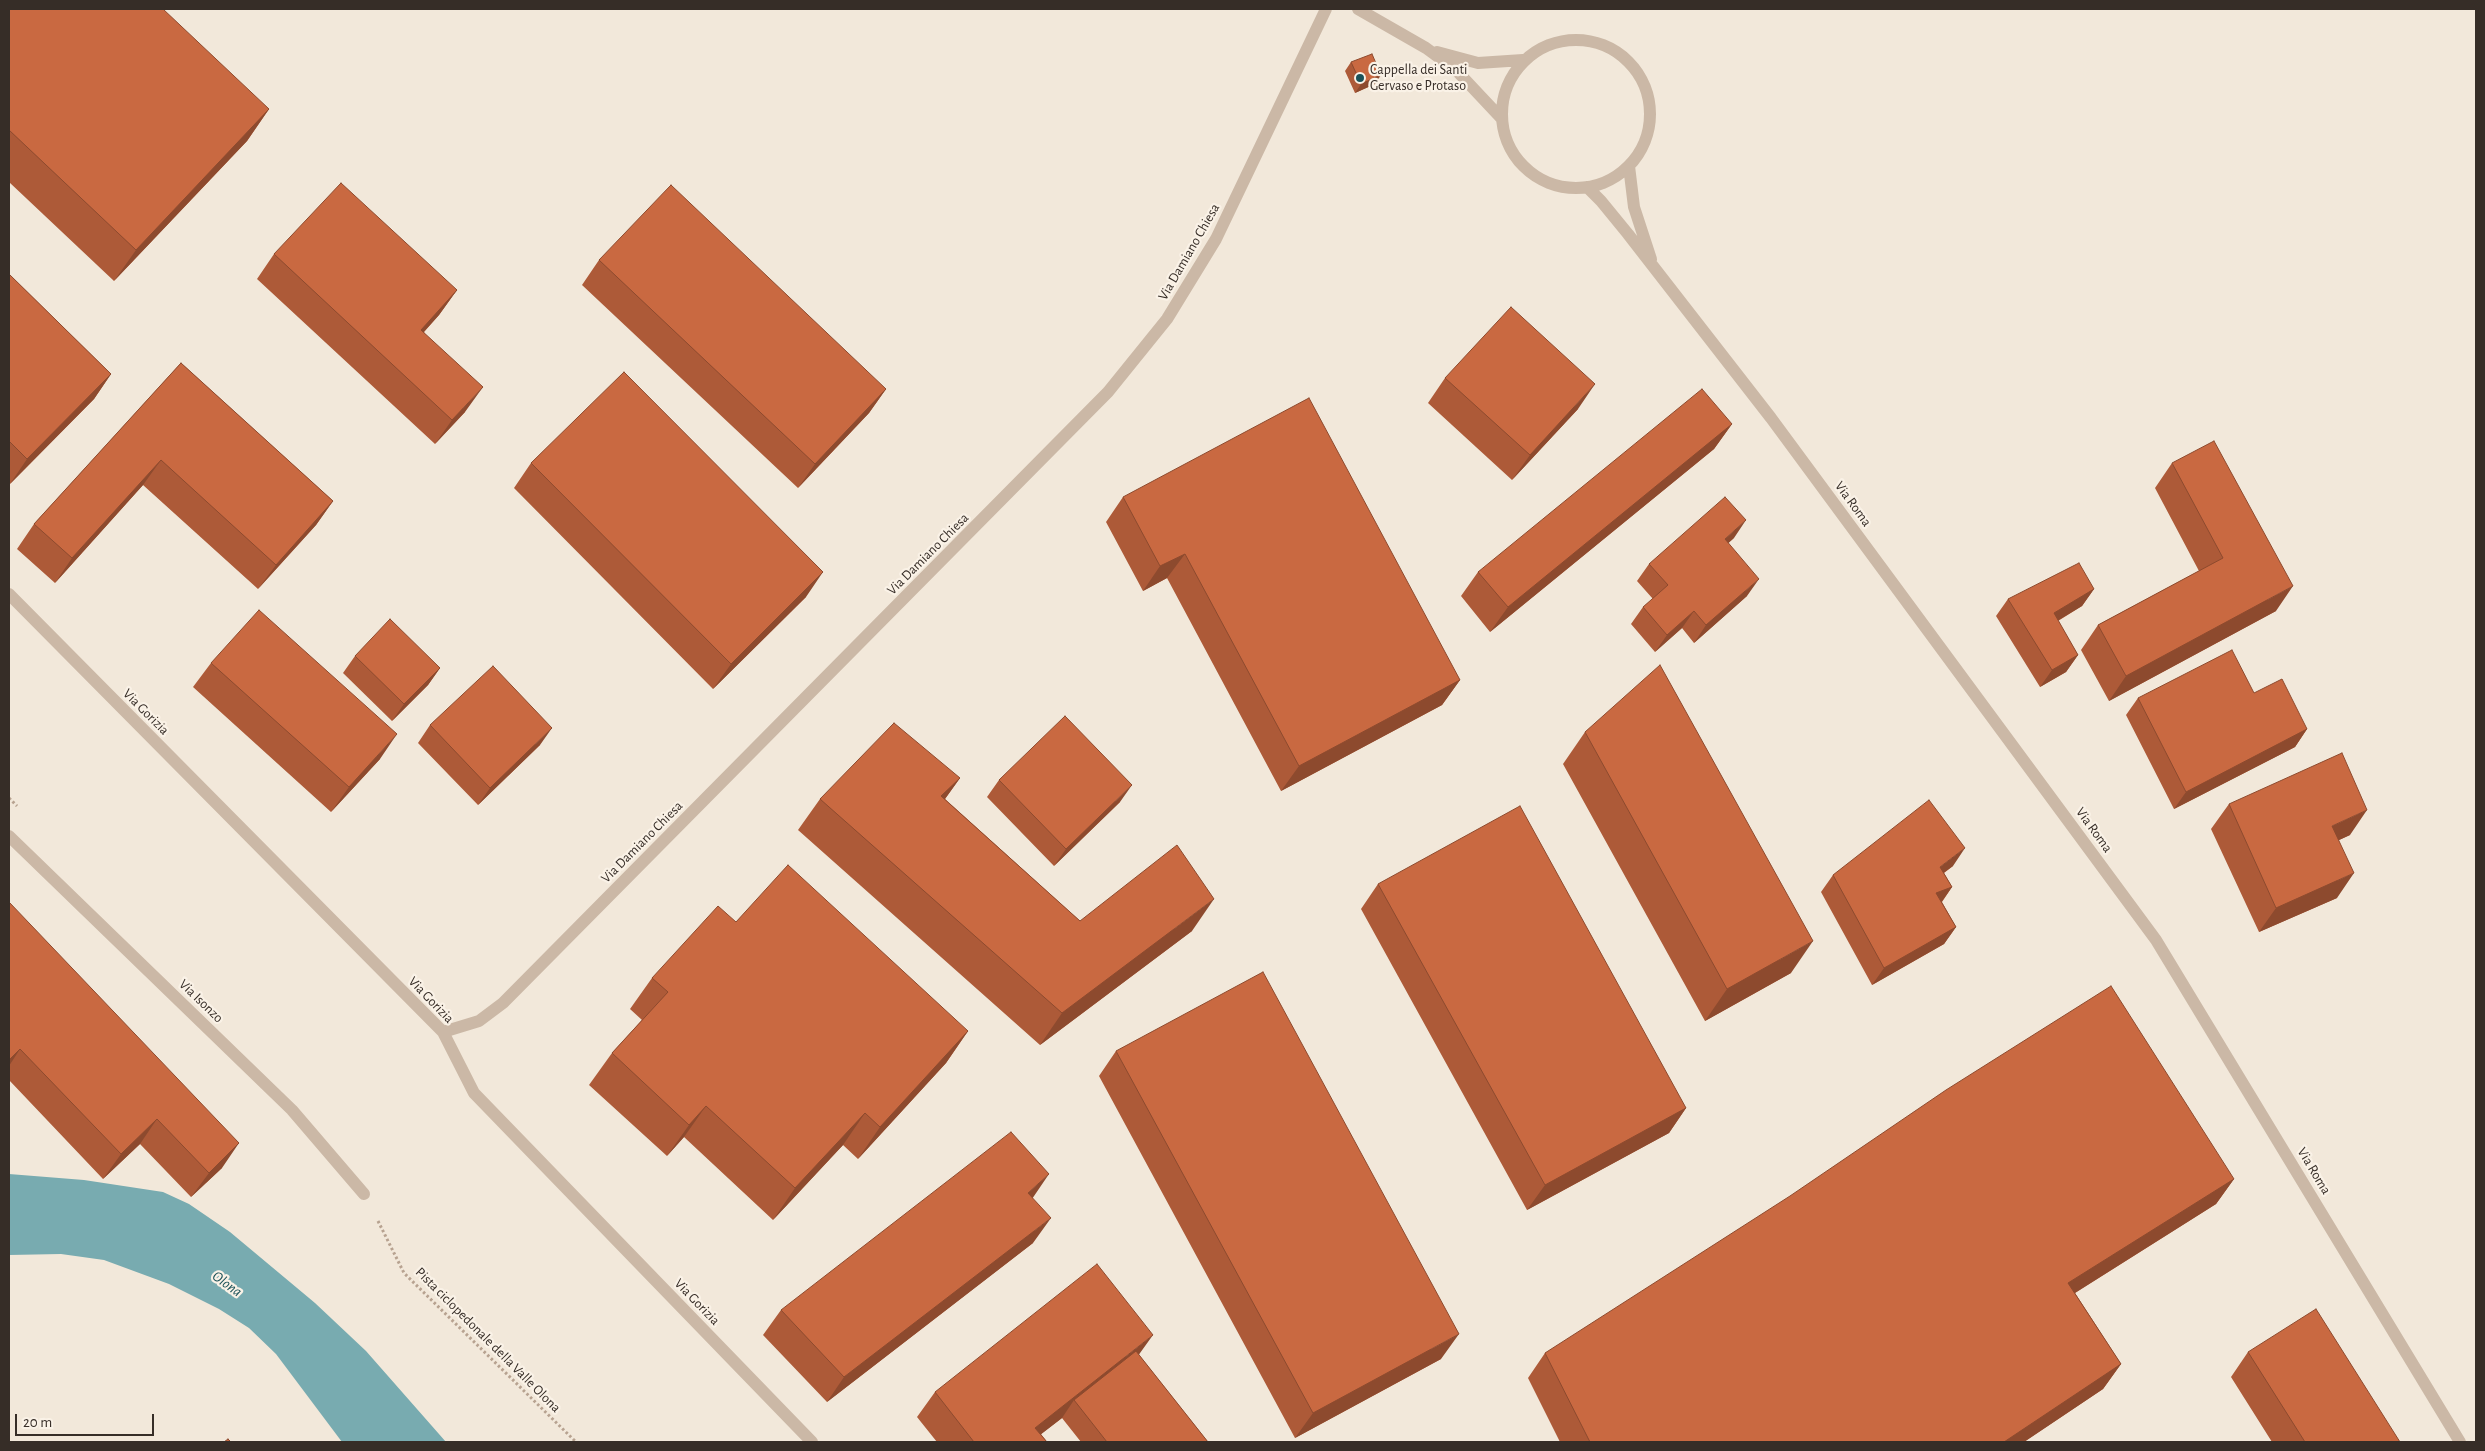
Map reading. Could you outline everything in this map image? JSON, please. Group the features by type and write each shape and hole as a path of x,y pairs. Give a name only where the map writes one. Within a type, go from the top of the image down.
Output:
{"street":[{"name":"Via Damiano Chiesa","path":"443,1032 478,1021 503,1003 1076,427 1120,378 1167,319 1216,239 1326,9"},
{"path":"1358,9 1426,48 1456,70 1502,119"},
{"path":"1569,39 1594,41 1617,51 1636,69 1648,91 1651,116 1646,141 1634,162 1616,178 1594,187 1570,189 1546,183 1526,170 1510,152 1502,129 1501,105 1509,81 1523,60 1545,46 1569,39"},
{"path":"1426,48 1478,63 1523,60"},
{"name":"Via Roma","path":"1629,166 1634,207 1654,268"},
{"name":"Via Roma","path":"1587,187 1601,201 1789,442 2156,940 2460,1442"},
{"name":"Via Gorizia","path":"9,594 443,1032 474,1093 812,1442"},
{"name":"Via Isonzo","path":"9,836 292,1110 364,1194"}],"path":[{"name":"Pista ciclopedonale della Valle Olona","path":"364,1194 404,1273 576,1442"}],"water":[{"name":"Olona","path":"9,1174 84,1180 163,1192 189,1204 230,1232 315,1303 366,1351 446,1442 342,1442 276,1354 249,1328 219,1309 169,1284 104,1260 61,1254 9,1255"}],"building":[{"path":"9,9 163,9 269,109 136,250 9,130"},
{"path":"1372,54 1381,75 1361,84 1351,62"},
{"path":"341,183 457,290 421,330 483,387 452,420 274,254"},
{"path":"671,185 886,389 815,464 599,260"},
{"path":"9,274 111,374 27,459 9,441"},
{"path":"1511,307 1595,384 1530,455 1445,378"},
{"path":"181,363 333,501 276,565 161,460 72,558 34,524"},
{"path":"624,372 823,572 731,664 531,463"},
{"path":"1702,389 1732,424 1508,607 1478,572"},
{"path":"1309,398 1460,680 1299,766 1185,554 1160,566 1123,497"},
{"path":"2214,441 2293,586 2126,676 2098,625 2223,558 2172,463"},
{"path":"1725,497 1746,520 1725,539 1759,579 1706,625 1694,611 1667,635 1643,607 1668,585 1649,564"},
{"path":"2079,563 2094,589 2054,613 2078,655 2052,670 2008,599"},
{"path":"259,610 397,734 349,787 211,663"},
{"path":"390,619 440,668 404,704 355,656"},
{"path":"2232,650 2254,693 2282,679 2307,729 2186,792 2138,698"},
{"path":"1660,665 1813,941 1727,989 1585,732"},
{"path":"493,666 552,728 490,788 430,725"},
{"path":"1065,716 1132,785 1066,849 999,780"},
{"path":"894,723 960,778 941,796 1080,921 1177,845 1214,899 1062,1013 820,799"},
{"path":"2342,753 2367,810 2332,826 2354,873 2276,908 2229,804"},
{"path":"1929,800 1965,848 1940,867 1952,887 1936,893 1956,927 1884,968 1833,875"},
{"path":"1520,806 1686,1108 1545,1185 1378,884"},
{"path":"788,865 968,1031 880,1127 865,1113 795,1188 706,1106 689,1125 612,1053 668,992 652,978 718,906 736,922"},
{"path":"9,902 239,1143 209,1173 157,1119 121,1154 20,1049 9,1060"},
{"path":"1263,972 1459,1334 1313,1413 1116,1051"},
{"path":"2111,986 2234,1179 2068,1283 2121,1364 2004,1442 1590,1442 1545,1353 1790,1196 1946,1090"},
{"path":"1011,1132 1049,1174 1028,1193 1051,1218 844,1377 781,1310"},
{"path":"1097,1264 1153,1335 1035,1428 1047,1442 974,1442 935,1392"},
{"path":"2316,1309 2400,1442 2305,1442 2248,1352"},
{"path":"1136,1351 1208,1442 1107,1442 1074,1400"}],"place":[{"name":"Cappella dei Santi Gervaso e Protaso","path":"1360,78"}]}
